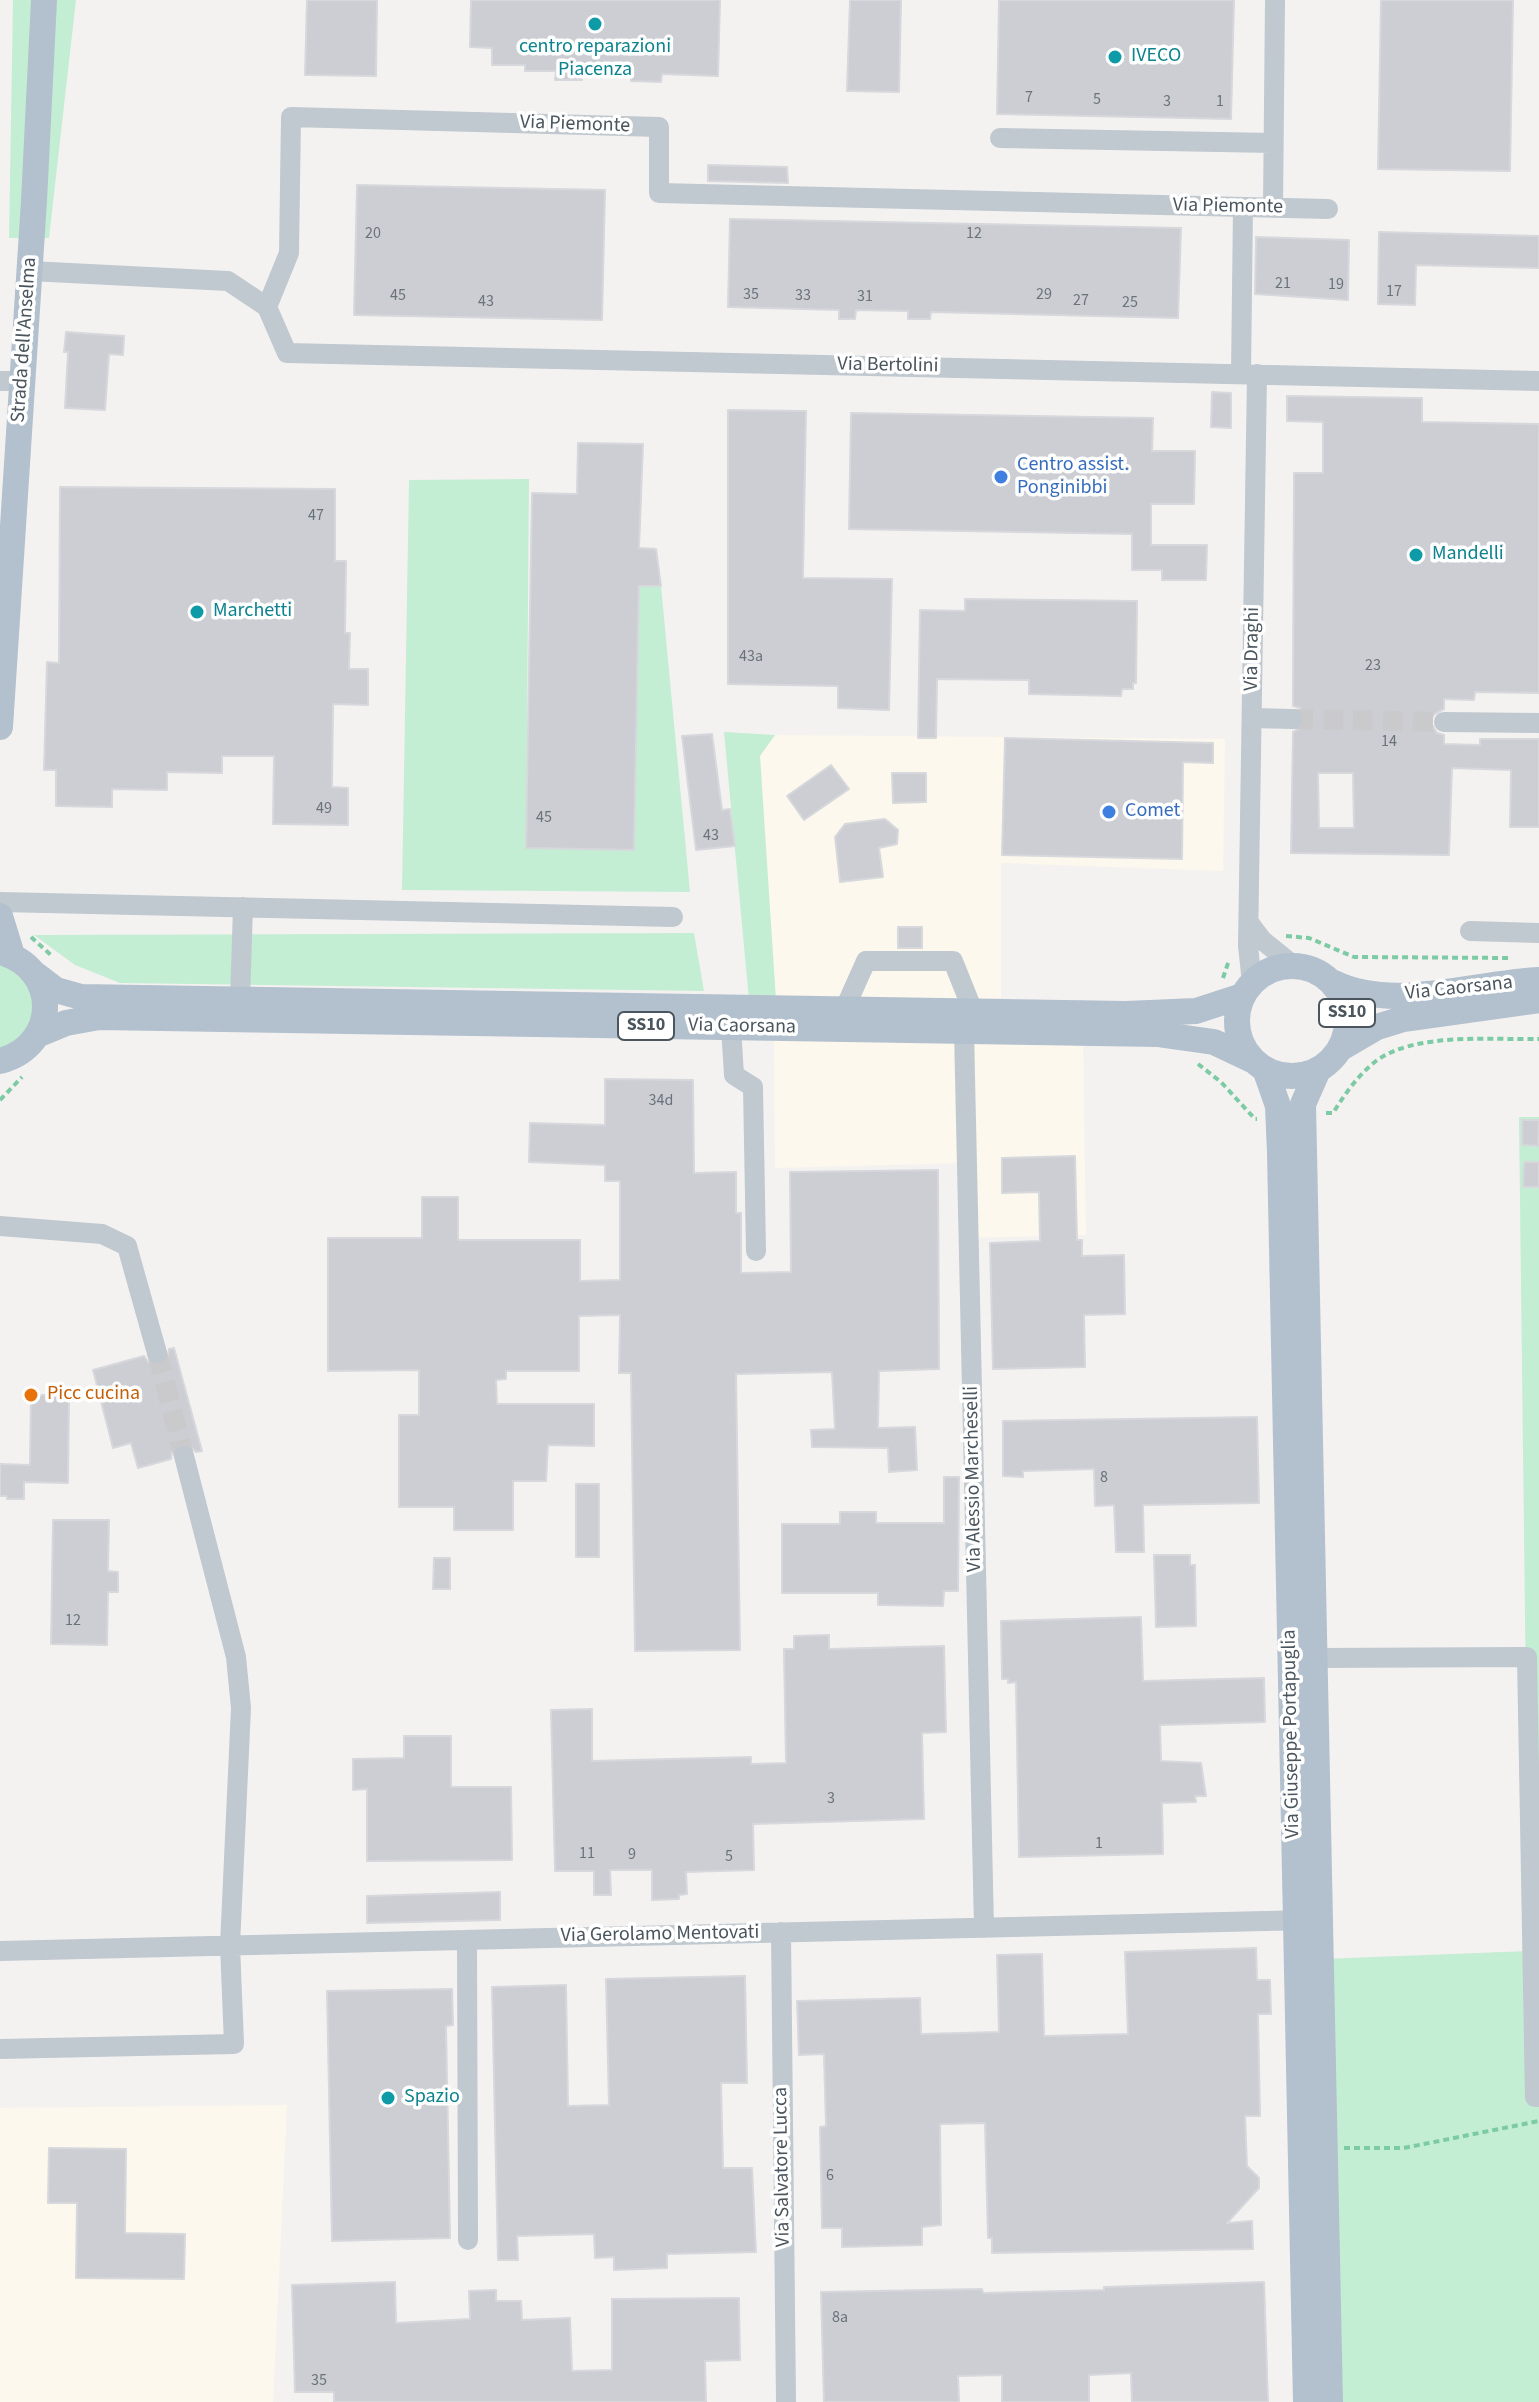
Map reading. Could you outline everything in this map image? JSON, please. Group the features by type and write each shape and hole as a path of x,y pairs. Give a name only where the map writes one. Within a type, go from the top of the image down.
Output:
{"main road":[{"name":"Strada dell'Anselma","path":"0,727 11,381 30,271 44,0"},
{"path":"6,953 11,923"},
{"name":"SS10","path":"6,953 25,963 45,967"},
{"name":"Via Caorsana","path":"45,967 56,990 81,997 845,1008 968,1021 1172,1035 1214,1042 1258,1064"},
{"path":"37,1035 45,1004 42,989 45,967"},
{"name":"SS10","path":"1238,987 1277,967 1308,967 1334,983 1348,1015 1347,1032 1341,1048 1331,1061 1318,1070 1300,1076 1282,1076 1258,1064"},
{"name":"Via Caorsana","path":"1334,983 1352,992 1388,996 1539,980"},
{"name":"Via Caorsana","path":"37,1035 66,1023 99,1017 731,1027 1171,1014 1208,1008 1238,987"},
{"path":"1238,987 1237,1029 1242,1046 1258,1064"},
{"name":"Via Caorsana","path":"1341,1048 1377,1027 1403,1019 1539,1000"},
{"name":"SS10","path":"10,1066 37,1035"},
{"name":"Via Giuseppe Portapuglia","path":"1258,1064 1278,1106 1291,1116 1315,1658 1308,1920 1306,2402"},
{"name":"Via Giuseppe Portapuglia","path":"1318,1070 1303,1104 1291,1116 1308,1920 1325,2148 1330,2402"}],"street":[{"path":"1273,208 1275,0"},
{"name":"Via Piemonte","path":"267,307 289,253 291,117 659,127 659,193 1328,209"},
{"path":"1000,138 1273,143"},
{"name":"Via Draghi","path":"1238,987 1253,937 1249,374 1243,207"},
{"path":"30,271 228,281 267,307"},
{"name":"Via Bertolini","path":"267,307 287,353 1539,381"},
{"path":"1252,718 1293,719"},
{"path":"1444,722 1539,723"},
{"path":"0,902 673,917"},
{"path":"240,1000 243,907"},
{"path":"1470,931 1539,933"},
{"path":"1253,937 1293,965"},
{"path":"845,1008 866,961 953,961 968,1021"},
{"name":"Via Alessio Marcheselli","path":"968,1021 984,1928"},
{"path":"731,1027 734,1075 753,1087 756,1251"},
{"path":"0,1226 102,1234 127,1246 157,1353"},
{"path":"0,2049 234,2044 230,1945 241,1708 236,1657 184,1456"},
{"path":"1315,1658 1527,1657 1535,2097 1539,2097"},
{"name":"Via Gerolamo Mentovati","path":"0,1951 1308,1920"},
{"name":"Via Salvatore Lucca","path":"781,1932 786,2402"},
{"path":"467,1940 468,2240"}],"path":[{"path":"11,923 45,967"},
{"path":"1238,987 1232,953 1253,937 1290,935 1309,938 1354,957 1509,958"},
{"path":"1197,1063 1221,1082 1255,1119 1333,1113 1348,1089 1377,1060 1399,1050 1434,1041 1539,1039"},
{"path":"0,1100 10,1066"},
{"path":"1325,2148 1404,2148 1539,2121"}],"shaded area":[{"path":"775,735 1225,739 1223,871 1001,863 1001,998 776,1001 760,755"},
{"path":"774,1037 1083,1041 1086,1235 968,1238 966,1163 775,1168"},
{"path":"287,2105 273,2402 0,2402 0,2108"}],"green space":[{"path":"13,0 76,0 49,238 9,238"},
{"path":"529,479 526,848 634,849 639,586 661,586 690,892 402,890 409,480"},
{"path":"724,732 775,735 760,756 776,1001 749,1000"},
{"path":"694,933 704,991 120,983 75,965 34,935"},
{"path":"0,959 29,978 35,1024 0,1056"},
{"path":"1519,1117 1539,1117 1539,2402 1332,2402 1322,1959 1529,1951"}],"building":[{"path":"307,0 377,0 376,76 305,75"},
{"name":"centro reparazioni Piacenza","path":"471,0 720,0 718,76 662,74 661,82 631,81 631,73 582,72 582,80 555,80 556,71 525,71 525,65 492,65 492,48 470,47"},
{"path":"850,0 901,0 899,92 847,91"},
{"name":"IVECO","path":"999,0 1234,0 1231,119 997,114"},
{"path":"1381,0 1513,0 1510,171 1378,169"},
{"path":"708,165 787,167 788,183 708,181"},
{"path":"357,185 605,190 602,320 354,315"},
{"path":"730,219 1181,228 1178,318 931,312 930,319 908,319 908,311 856,310 855,319 839,319 839,310 728,307"},
{"path":"1379,232 1539,236 1539,268 1416,265 1415,305 1378,304"},
{"path":"1256,237 1349,240 1348,300 1255,294"},
{"path":"66,332 124,336 123,355 109,354 105,410 65,408"},
{"path":"1212,392 1231,393 1231,428 1211,427"},
{"name":"Mandelli","path":"1287,396 1422,398 1422,422 1539,424 1539,693 1475,692 1474,700 1444,699 1444,709 1433,715 1431,723 1437,733 1444,735 1444,744 1480,745 1480,739 1539,739 1539,827 1510,827 1511,770 1452,768 1449,855 1291,853 1293,732 1304,726 1306,719 1300,708 1293,706 1294,473 1323,473 1323,422 1287,421","holes":["1318,773 1353,773 1354,828 1319,828"]},
{"path":"728,410 806,411 803,578 892,579 889,710 838,708 838,686 728,684"},
{"name":"Centro assist. Ponginibbi","path":"851,413 1153,418 1152,451 1195,451 1194,504 1151,504 1151,545 1207,545 1206,580 1162,580 1162,570 1132,570 1132,534 849,529"},
{"path":"578,443 643,444 639,548 656,549 661,586 639,586 634,850 526,848 532,493 577,494"},
{"name":"Marchetti","path":"60,487 335,489 335,561 346,561 345,633 350,633 349,669 368,669 368,705 333,704 332,787 348,788 348,825 273,824 274,756 222,756 222,773 167,772 167,790 112,789 112,807 56,806 56,770 44,770 47,662 59,663"},
{"path":"965,599 1137,601 1136,683 1133,683 1133,689 1122,689 1121,696 1029,694 1029,680 937,679 936,738 918,738 920,610 965,611"},
{"path":"712,734 722,810 730,809 735,846 696,850 682,736"},
{"path":"1005,738 1213,743 1213,763 1183,762 1182,859 1002,855"},
{"path":"831,765 849,789 804,820 787,796"},
{"path":"892,773 926,773 926,802 893,803"},
{"path":"885,819 898,830 897,844 879,848 883,877 840,882 835,837 845,824"},
{"path":"898,927 922,927 922,948 898,948"},
{"path":"605,1079 693,1080 694,1173 736,1172 736,1213 741,1213 741,1273 791,1272 790,1172 938,1170 939,1369 879,1371 878,1428 915,1427 917,1470 889,1472 888,1448 812,1447 811,1430 835,1429 832,1372 736,1374 740,1650 635,1651 631,1373 619,1373 620,1315 579,1316 579,1371 506,1371 506,1379 496,1380 497,1404 594,1404 594,1446 548,1445 546,1481 513,1481 513,1530 454,1530 454,1507 399,1507 399,1415 419,1415 419,1370 328,1371 328,1238 422,1238 422,1197 458,1197 458,1240 580,1240 580,1281 620,1280 620,1181 605,1181 605,1165 529,1162 530,1123 605,1125"},
{"path":"1522,1120 1539,1120 1538,1146 1522,1145"},
{"path":"1075,1156 1077,1240 1082,1240 1082,1256 1124,1255 1125,1314 1084,1315 1085,1367 993,1369 990,1243 1040,1241 1039,1192 1002,1193 1002,1158"},
{"path":"1524,1162 1539,1162 1539,1187 1523,1187"},
{"path":"174,1348 202,1451 196,1452 188,1444 180,1444 172,1452 171,1459 138,1468 131,1443 113,1448 93,1370 144,1356 149,1363 160,1366 167,1361 169,1349"},
{"path":"31,1395 69,1395 68,1483 24,1482 24,1499 7,1499 7,1496 0,1496 0,1464 30,1465"},
{"path":"1257,1417 1259,1503 1143,1505 1144,1552 1116,1552 1114,1505 1095,1506 1094,1469 1023,1471 1023,1477 1003,1476 1003,1421"},
{"path":"944,1477 959,1477 958,1591 944,1591 943,1606 878,1605 878,1593 782,1593 782,1524 840,1524 840,1512 876,1512 876,1523 944,1523"},
{"path":"576,1484 599,1484 599,1557 576,1557"},
{"path":"53,1520 109,1520 108,1571 118,1572 118,1592 108,1592 107,1645 51,1644"},
{"path":"1154,1555 1190,1555 1190,1565 1195,1565 1196,1626 1156,1627"},
{"path":"434,1558 450,1558 450,1589 433,1589"},
{"path":"1141,1617 1143,1681 1264,1678 1265,1722 1160,1725 1161,1761 1201,1763 1206,1796 1195,1796 1196,1802 1162,1803 1163,1854 1019,1857 1016,1682 1008,1683 1008,1679 1002,1679 1001,1621"},
{"path":"829,1635 829,1649 944,1646 946,1732 922,1733 924,1819 753,1824 754,1870 686,1872 687,1894 679,1895 679,1899 652,1900 652,1870 610,1870 611,1895 594,1895 594,1871 555,1871 551,1710 592,1709 592,1761 751,1757 751,1764 786,1763 784,1649 794,1649 794,1636"},
{"path":"404,1736 451,1736 451,1787 511,1787 512,1860 367,1861 367,1789 353,1790 353,1759 404,1758"},
{"path":"500,1892 500,1920 367,1923 367,1896"},
{"path":"1256,1948 1257,1980 1270,1980 1271,2014 1258,2014 1260,2116 1245,2116 1247,2166 1259,2178 1259,2188 1227,2223 1252,2221 1253,2249 992,2253 992,2238 988,2238 985,2123 940,2124 941,2225 922,2227 922,2245 842,2247 842,2228 822,2228 820,2127 826,2126 824,2054 799,2055 797,2001 920,1998 921,2034 999,2032 997,1955 1042,1954 1044,2036 1128,2034 1125,1952"},
{"path":"745,1976 747,2083 721,2083 723,2168 752,2168 756,2252 667,2254 667,2268 614,2270 614,2257 595,2258 594,2234 517,2236 518,2260 498,2260 492,1987 566,1985 568,2106 609,2105 606,1979"},
{"path":"452,1989 453,2025 446,2026 450,2238 332,2241 327,1991"},
{"path":"49,2148 126,2149 125,2233 185,2234 184,2279 76,2278 77,2203 48,2203"},
{"path":"395,2282 396,2323 470,2319 469,2291 496,2290 496,2301 521,2301 522,2320 570,2318 572,2371 612,2370 612,2299 739,2298 740,2360 705,2361 706,2402 334,2402 334,2392 295,2392 292,2285"},
{"path":"1264,2282 1268,2402 1132,2402 1131,2373 1089,2375 1089,2402 1002,2402 1002,2375 958,2376 959,2402 824,2402 821,2292 982,2289 983,2293"}],"tunnel":[{"path":"1293,719 1444,722"},
{"path":"157,1353 184,1456"}],"place":[{"name":"centro reparazioni Piacenza","path":"595,24"},
{"name":"IVECO","path":"1115,57"},
{"name":"Centro assist. Ponginibbi","path":"1001,477"},
{"name":"Mandelli","path":"1416,555"},
{"name":"Marchetti","path":"197,612"},
{"name":"Comet","path":"1109,812"},
{"name":"Picc cucina","path":"31,1395"},
{"name":"Spazio","path":"388,2098"}]}
